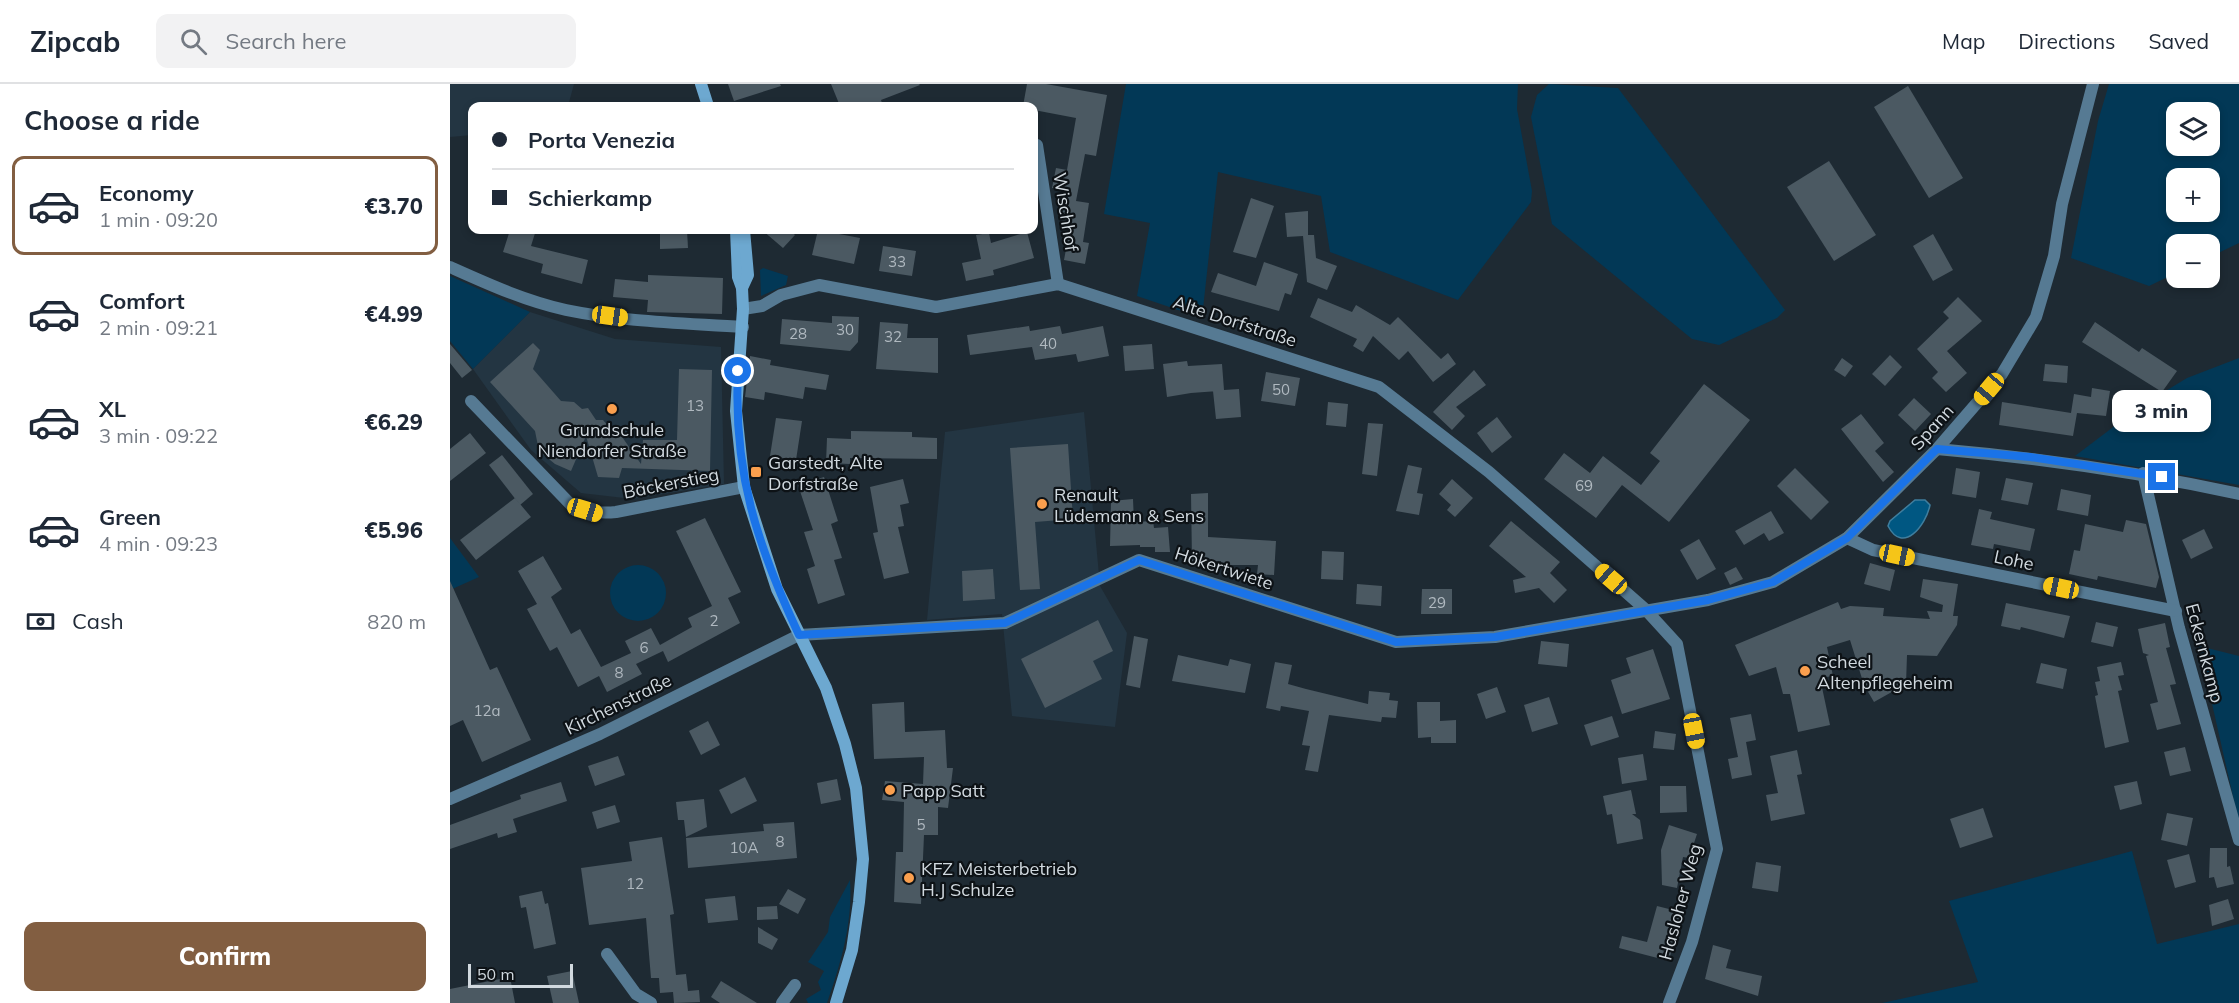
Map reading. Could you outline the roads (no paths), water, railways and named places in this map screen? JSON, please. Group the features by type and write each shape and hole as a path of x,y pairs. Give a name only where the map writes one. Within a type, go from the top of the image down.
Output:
{"main road":[{"path":"700,84 707,102"},
{"path":"736,234 738,277 742,288 743,327 736,411 744,487 777,589 826,688 845,744 856,788 862,837 859,902 852,950 836,1003"},
{"path":"742,288 748,276 744,234"}],"street":[{"name":"Spann","path":"1645,609 1708,600 1773,582 1847,538 1937,449 2002,374 2036,317 2054,256 2062,204 2093,84"},
{"name":"Wischhof","path":"1038,152 1058,284"},
{"path":"450,267 510,293 565,310 632,320 743,327"},
{"name":"Alte Dorfstraße","path":"743,309 762,306 781,295 819,285 936,307 1058,284 1379,387 1489,472 1645,609"},
{"name":"Bäckerstieg","path":"471,401 572,506 599,514 744,487"},
{"path":"1937,449 2030,457 2143,473 2239,494"},
{"name":"Eckernkamp","path":"2143,473 2176,611 2239,840"},
{"name":"Lohe","path":"1847,538 1873,550 2176,611"},
{"name":"Hökertwiete","path":"799,635 1005,623 1139,560 1396,642 1495,637 1645,609"},
{"name":"Hasloher Weg","path":"1645,609 1677,644 1717,849 1692,942 1669,1003"},
{"name":"Kirchenstraße","path":"450,799 600,734 799,635"},
{"path":"607,954 636,994 651,1003"},
{"path":"782,1003 795,986"}],"place":[{"name":"Grundschule Niendorfer Straße","path":"612,409"},
{"name":"Garstedt, Alte Dorfstraße","path":"756,472"},
{"name":"Renault Lüdemann & Sens","path":"1042,504"},
{"name":"Scheel Altenpflegeheim","path":"1805,671"},
{"name":"Papp Satt","path":"890,790"},
{"name":"KFZ Meisterbetrieb H.J Schulze","path":"909,878"}]}
